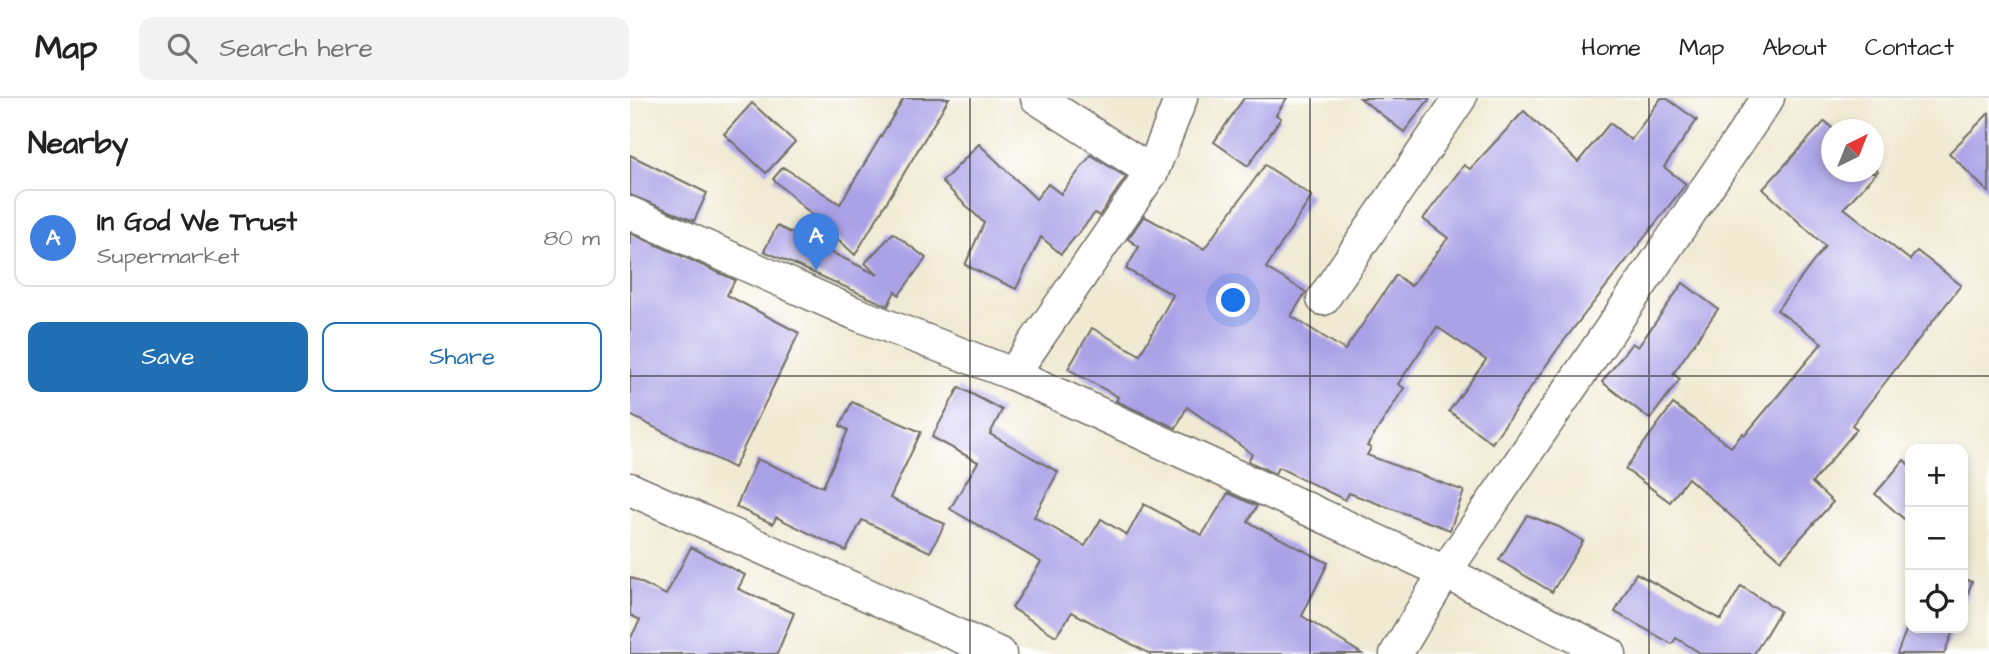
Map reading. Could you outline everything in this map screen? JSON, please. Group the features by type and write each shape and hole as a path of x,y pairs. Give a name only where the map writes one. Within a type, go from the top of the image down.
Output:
{"street":[{"path":"1037,98 1152,172"},
{"path":"1013,374 1152,172 1181,98"},
{"path":"1323,299 1460,98"},
{"path":"1396,654 1445,572 1768,98"},
{"path":"630,213 854,313 1013,374 1445,572 1610,654"},
{"path":"630,489 1000,654"}],"building":[{"path":"904,98 949,98 855,255 773,179 783,167 840,204"},
{"path":"1244,98 1287,98 1276,115 1281,118 1248,166 1214,142"},
{"path":"1360,98 1430,98 1404,132"},
{"path":"1661,98 1666,98 1697,120 1664,167 1686,184 1559,347 1492,443 1449,411 1486,360 1437,327 1398,384 1404,388 1367,446 1371,448 1367,455 1464,491 1450,530 1349,493 1345,500 1278,467 1275,474 1248,461 1252,454 1187,407 1176,428 1116,401 1118,397 1068,369 1092,328 1140,355 1173,295 1126,269 1139,247 1128,239 1144,216 1204,249 1265,165 1312,196 1266,268 1306,292 1291,316 1345,350 1396,275 1411,286 1448,238 1423,219 1464,165 1470,169 1524,111 1578,162 1610,123 1631,140"},
{"path":"752,103 795,142 766,173 724,134"},
{"path":"1989,113 1989,193 1949,153"},
{"path":"1821,125 1821,182 1868,182 1844,208 1910,260 1917,251 1961,285 1852,425 1857,429 1812,483 1833,502 1781,560 1688,478 1670,502 1625,469 1673,404 1731,447 1743,433 1745,435 1822,343 1777,310 1825,246 1763,189"},
{"path":"979,144 1036,199 1048,184 1061,194 1091,155 1126,177 1099,216 1095,213 1061,254 1041,237 1016,289 965,265 984,223 942,182"},
{"path":"630,155 707,193 694,221 630,195"},
{"path":"777,226 878,275 865,263 893,233 926,258 899,295 895,291 888,306 764,251"},
{"path":"630,233 735,280 727,295 799,333 734,468 630,415"},
{"path":"1683,283 1718,309 1673,374 1680,379 1650,419 1602,382 1632,343 1638,347"},
{"path":"959,387 1002,410 990,434 1058,472 1034,517 1085,546 1101,519 1127,535 1144,504 1202,535 1228,493 1257,506 1248,522 1328,563 1302,616 1362,654 1150,654 1072,612 1056,636 1012,608 1041,562 950,509 978,462 932,437"},
{"path":"852,402 921,432 890,498 945,524 930,552 862,520 846,551 776,517 773,524 736,507 757,459 823,487 848,430 840,426"},
{"path":"1904,460 1904,519 1875,494"},
{"path":"1527,515 1559,527 1583,541 1552,592 1499,560"},
{"path":"691,547 745,575 738,589 794,613 777,654 630,654 630,639 640,620 630,615 630,577 666,595"},
{"path":"1636,573 1721,620 1741,586 1780,611 1754,654 1702,654 1676,638 1672,644 1615,612"},
{"path":"1905,633 1952,633 1944,654 1897,654"}],"place":[{"name":"In God We Trust","path":"816,271"}]}
